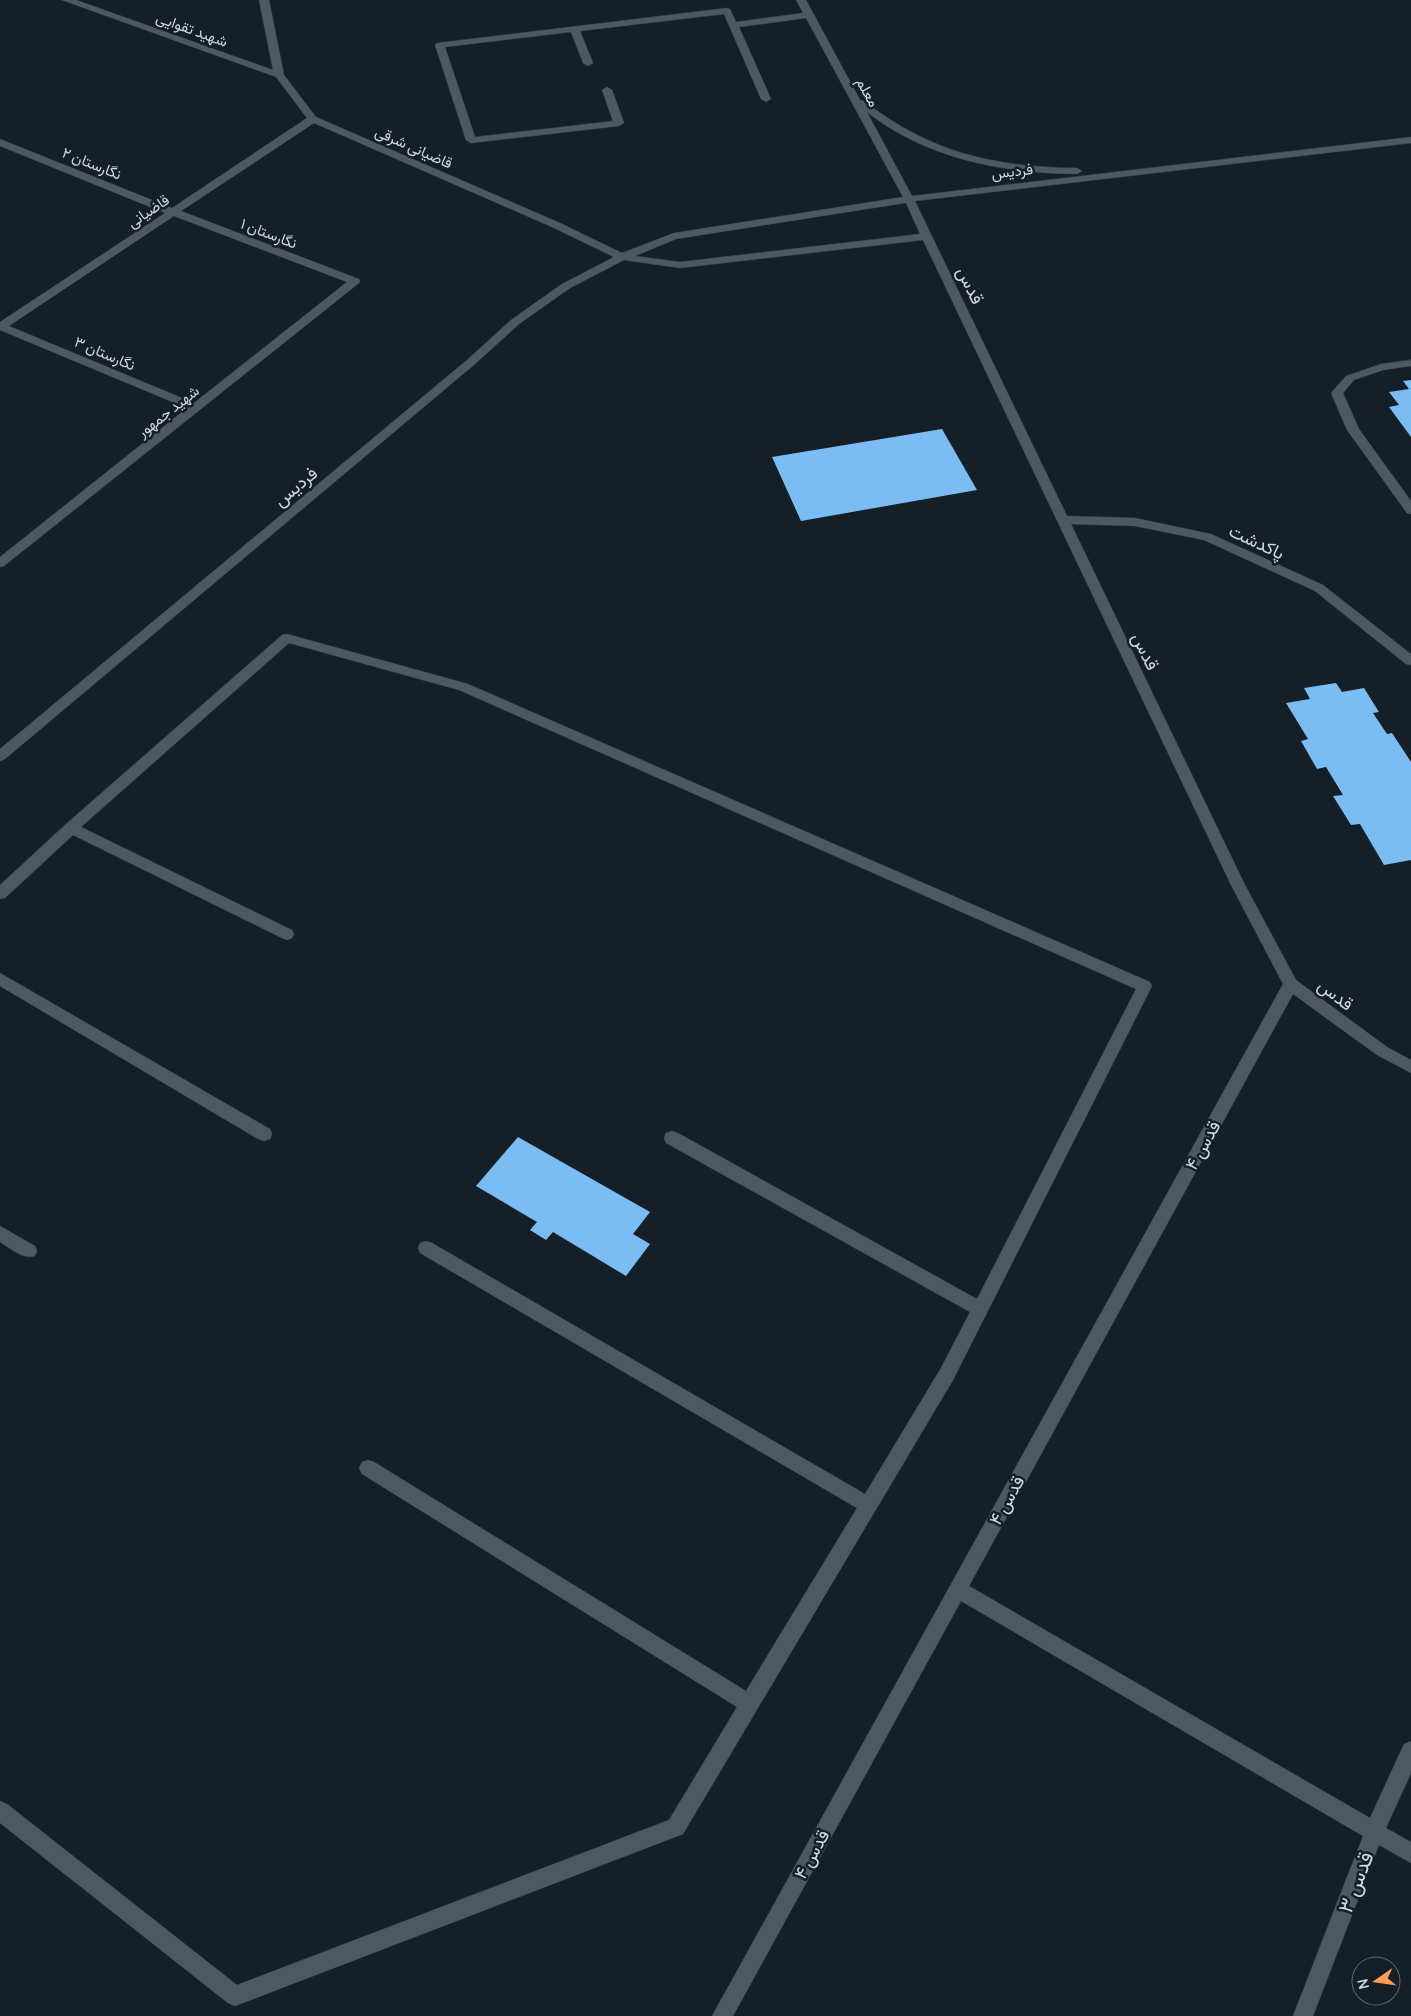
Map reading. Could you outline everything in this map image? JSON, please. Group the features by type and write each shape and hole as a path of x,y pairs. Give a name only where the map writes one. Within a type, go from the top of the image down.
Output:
{"street":[{"name":"شهید تقوایی","path":"67,0 279,75"},
{"name":"قاضیانی شرقی","path":"264,0 279,75 313,119 556,225 622,257"},
{"name":"معلم","path":"801,0 909,199"},
{"path":"607,90 619,122 471,140 440,45 727,10 766,99"},
{"path":"733,25 809,15"},
{"path":"574,29 588,63"},
{"path":"853,96 870,111 912,138 974,160 1044,172 1105,171 1115,175"},
{"name":"قاضیانی","path":"0,327 313,119"},
{"name":"فردیس","path":"0,756 471,362 515,322 566,286 622,257 674,236 909,199 1411,140"},
{"name":"نگارستان ۲","path":"0,142 173,212"},
{"name":"قدس","path":"909,199 1238,886 1291,984 1382,1051 1411,1067"},
{"name":"نگارستان ۱","path":"173,212 355,281"},
{"path":"622,257 680,265 927,236"},
{"name":"شهید جمهور","path":"0,563 355,281"},
{"name":"نگارستان ۳","path":"0,327 196,408"},
{"path":"1411,363 1381,367 1350,378 1337,393 1353,430 1411,510"},
{"name":"پاکدشت","path":"1063,520 1135,522 1207,537 1319,588 1411,661"},
{"path":"0,894 71,828 287,638 463,687 1145,986 947,1374 676,1827 235,1996 0,1811"},
{"path":"71,828 287,934"},
{"path":"0,979 264,1134"},
{"name":"قدس ۴","path":"722,2016 1291,984"},
{"path":"672,1138 980,1309"},
{"path":"0,1233 29,1250"},
{"path":"426,1248 868,1505"},
{"path":"368,1468 748,1704"},
{"path":"957,1589 1411,1853"},
{"name":"قدس ۳","path":"1303,2016 1374,1832 1411,1750"}],"building":[{"path":"1411,380 1411,437 1389,407 1399,405 1389,392 1409,389 1403,381"},
{"path":"942,429 977,490 801,521 772,457"},
{"path":"1336,683 1342,692 1364,688 1379,712 1373,713 1387,734 1392,733 1411,762 1411,860 1384,865 1360,824 1351,825 1333,796 1343,795 1326,767 1317,769 1301,741 1308,739 1286,703 1310,699 1304,688"},
{"path":"518,1137 650,1212 633,1234 650,1244 626,1276 553,1232 546,1240 530,1230 537,1222 476,1186"}]}
